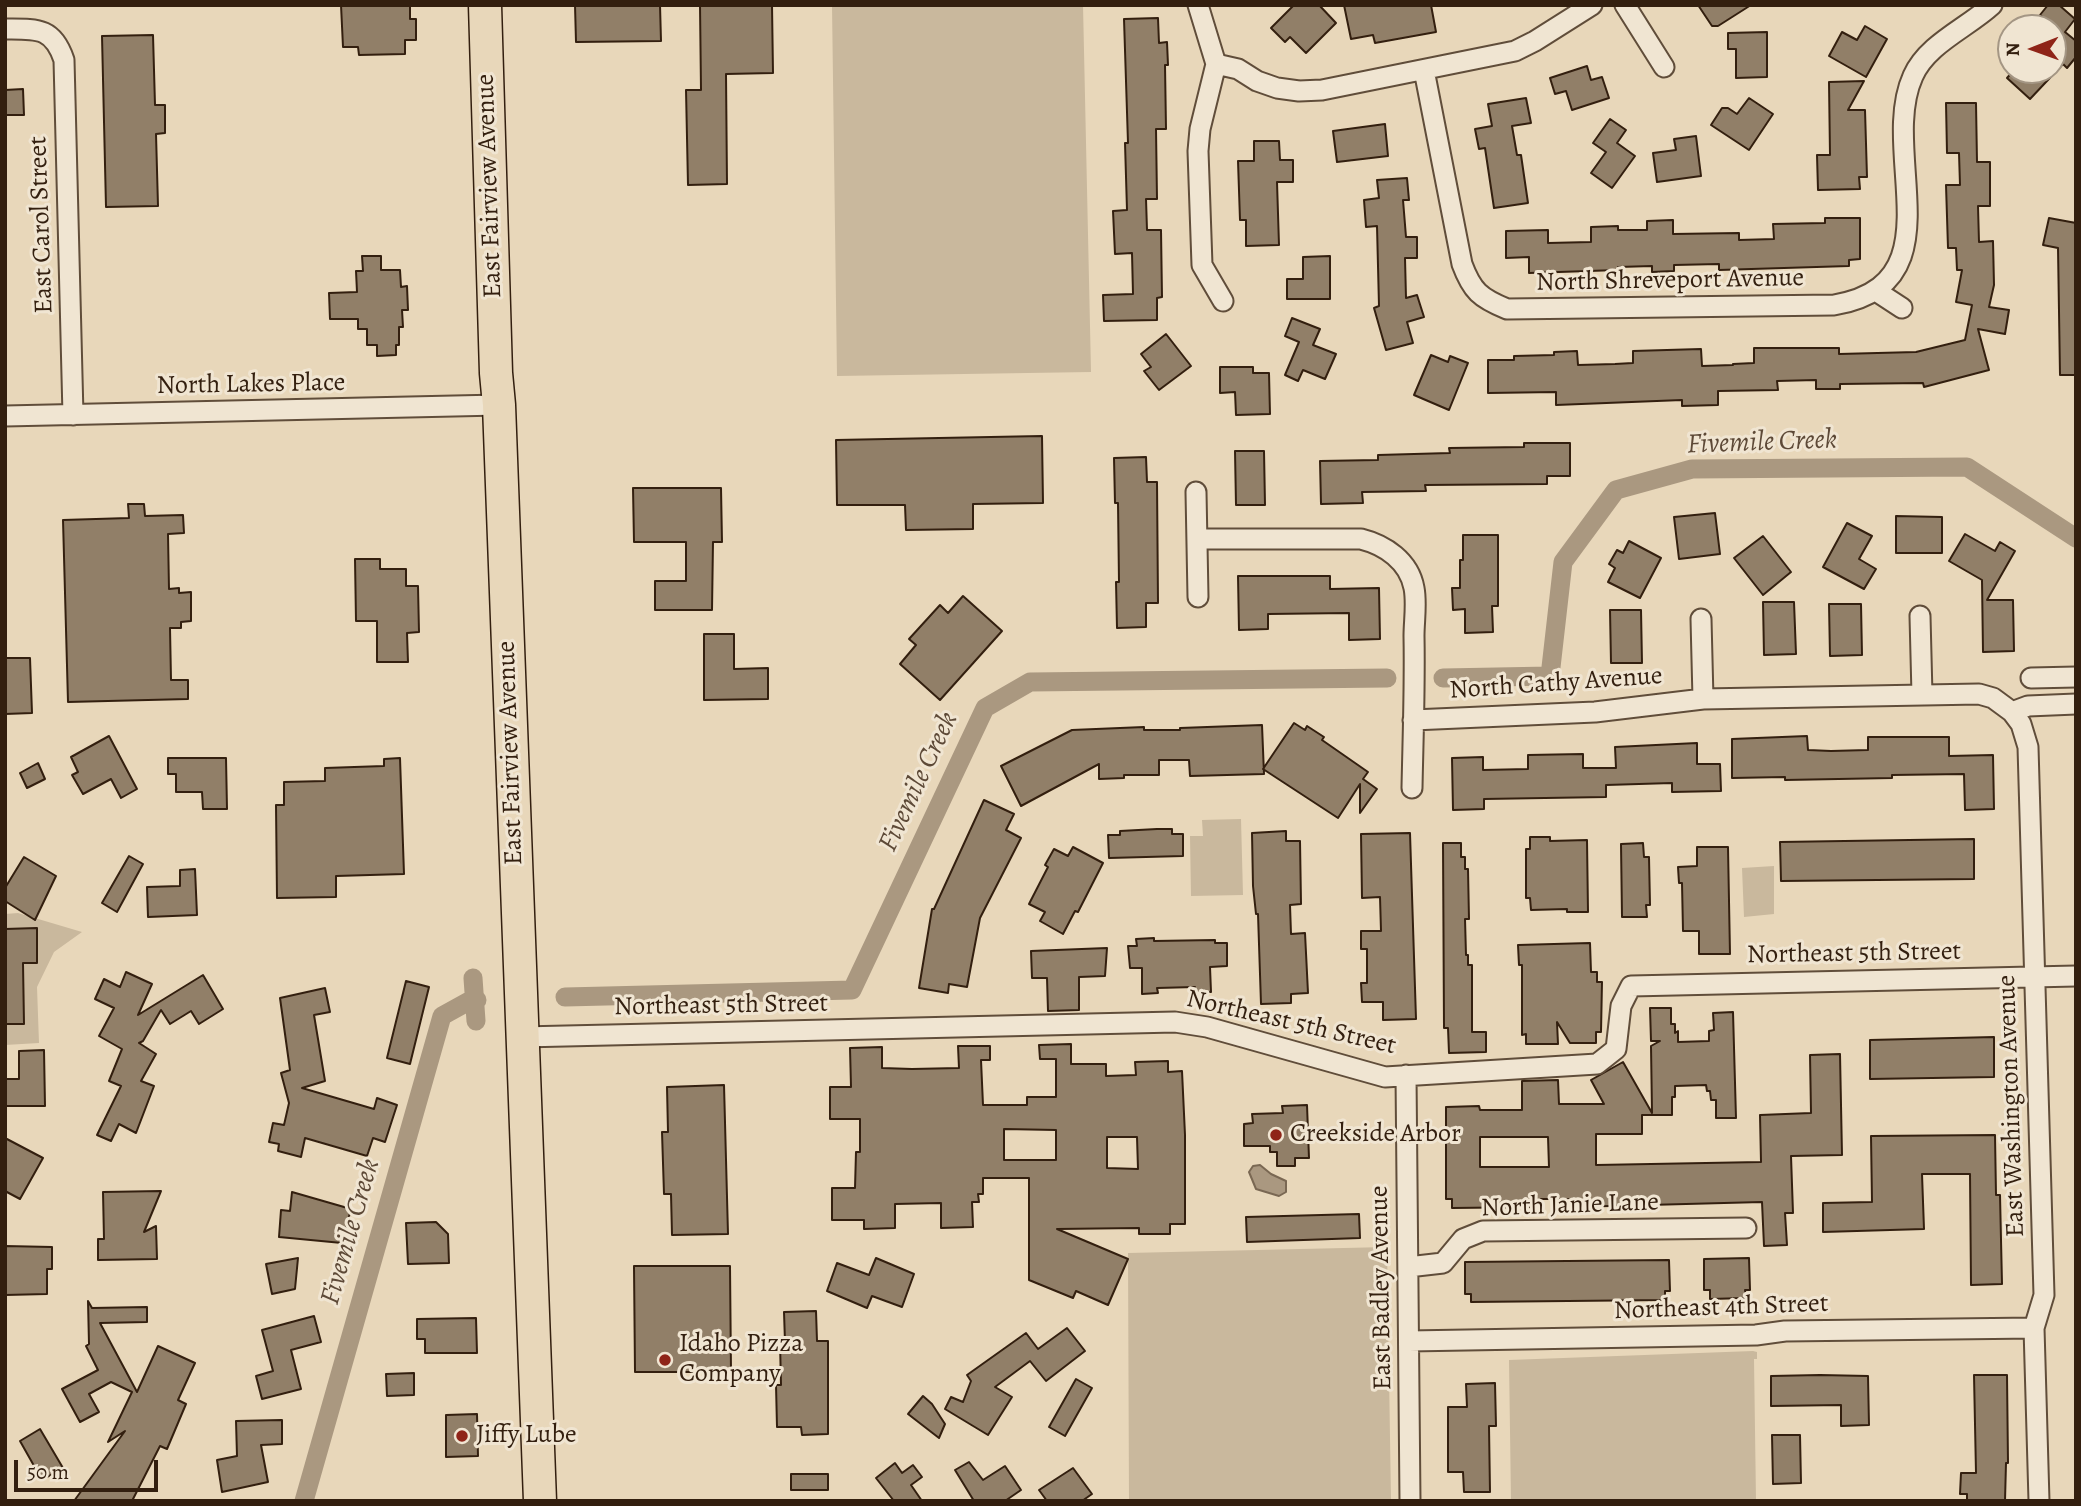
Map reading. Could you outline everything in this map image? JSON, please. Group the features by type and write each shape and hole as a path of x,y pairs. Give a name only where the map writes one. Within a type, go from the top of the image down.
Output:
{"main road":[{"name":"East Fairview Avenue","path":"485,5 496,373 540,1501"}],"street":[{"path":"1198,5 1216,64 1200,129 1198,151 1202,265 1223,301"},
{"path":"1216,64 1238,69 1257,81 1278,88 1322,90 1515,51 1592,5"},
{"path":"1625,5 1664,67"},
{"path":"1902,308 1876,291 1892,276 1903,256 1907,233 1904,116 1906,94 1926,55 1992,5"},
{"name":"East Carol Street","path":"5,29 42,31 52,37 64,60 73,415"},
{"name":"North Shreveport Avenue","path":"1424,71 1462,264 1470,285 1486,300 1507,309 1834,305 1856,301 1876,291"},
{"name":"North Lakes Place","path":"5,416 499,405"},
{"path":"1196,492 1198,597"},
{"path":"1197,539 1361,539 1391,551 1405,568 1414,587 1416,679 1412,788"},
{"path":"1920,616 1922,695"},
{"path":"1700,619 1703,699"},
{"path":"2031,678 2076,677"},
{"name":"North Cathy Avenue","path":"1413,720 1595,712 1703,699 1979,694 1993,698 2012,712"},
{"path":"2012,712 2028,706 2076,704"},
{"name":"East Washington Avenue","path":"2012,712 2021,724 2028,747 2044,1295 2034,1328 2039,1501"},
{"name":"Northeast 5th Street","path":"522,1037 1175,1022 1207,1027 1385,1077 1597,1064 1616,1049 1621,1006 1631,986 2076,976"},
{"name":"East Badley Avenue","path":"1406,1075 1410,1501"},
{"name":"North Janie Lane","path":"1408,1267 1443,1263 1463,1239 1483,1231 1746,1228"},
{"name":"Northeast 4th Street","path":"1409,1341 1756,1335 1785,1331 2034,1328"}],"shaded area":[{"path":"832,5 1083,5 1091,372 837,376"},
{"path":"1241,819 1243,895 1191,896 1190,836 1203,836 1202,820"},
{"path":"1774,866 1774,914 1744,917 1742,868"},
{"path":"18,913 82,932 54,952 37,987 39,1043 5,1045 5,914"},
{"path":"1260,1165 1286,1181 1286,1192 1279,1196 1256,1189 1249,1172 1253,1166"},
{"path":"1387,1247 1391,1501 1129,1501 1128,1253"},
{"path":"1757,1352 1757,1359 1754,1359 1756,1501 1511,1501 1509,1360"}],"building":[{"path":"341,5 410,5 410,19 416,19 416,40 405,40 405,54 359,55 358,47 343,47"},
{"path":"575,5 660,5 661,41 576,42"},
{"path":"700,5 772,5 773,73 726,74 727,184 688,185 686,90 701,90"},
{"path":"1294,5 1319,5 1336,23 1306,53 1290,37 1285,42 1271,28"},
{"path":"1344,5 1431,5 1436,32 1375,43 1373,35 1351,39"},
{"path":"1698,5 1751,5 1718,26 1712,26"},
{"path":"2048,5 2059,5 2075,19 2067,29 2067,14 2041,14"},
{"path":"1158,18 1159,43 1167,42 1166,129 1156,129 1157,199 1146,199 1147,230 1161,230 1162,297 1157,298 1157,320 1104,321 1103,295 1133,294 1132,253 1115,254 1113,211 1127,210 1124,19"},
{"path":"1865,26 1887,39 1866,77 1829,56 1842,32 1857,40"},
{"path":"1767,32 1767,77 1736,78 1736,49 1728,49 1728,33"},
{"path":"2067,34 2076,41 2076,57 2067,68"},
{"path":"153,35 155,105 165,105 165,133 156,134 158,206 106,207 102,36"},
{"path":"1587,66 1591,80 1602,77 1609,98 1572,110 1566,91 1555,94 1550,78"},
{"path":"1864,81 1848,110 1865,110 1867,177 1859,177 1860,189 1818,190 1817,155 1830,155 1829,82"},
{"path":"2014,84 2044,84 2030,99"},
{"path":"23,89 24,115 5,115 5,90"},
{"path":"1526,98 1531,123 1512,126 1517,155 1521,155 1528,203 1494,208 1485,148 1479,149 1475,129 1492,126 1488,104"},
{"path":"1749,98 1773,114 1749,150 1711,125 1722,108 1728,108 1737,114"},
{"path":"1946,103 1976,103 1977,162 1990,162 1990,206 1978,206 1979,242 1993,241 1994,285 1989,307 2009,310 2005,334 1978,329 1989,370 1924,387 1923,383 1840,384 1840,389 1816,389 1816,380 1777,381 1778,390 1718,391 1718,405 1682,406 1682,400 1556,405 1556,392 1488,393 1488,360 1514,360 1514,356 1554,355 1554,352 1577,351 1578,365 1615,364 1633,363 1633,351 1701,349 1702,366 1733,365 1754,363 1754,348 1839,348 1839,354 1916,352 1965,340 1972,305 1956,302 1962,270 1957,270 1956,248 1948,248 1946,185 1960,185 1959,153 1947,153"},
{"path":"1610,119 1626,130 1617,143 1635,156 1612,188 1591,173 1606,152 1593,143"},
{"path":"1385,124 1388,156 1337,162 1333,131"},
{"path":"1696,136 1701,176 1657,182 1653,153 1676,150 1674,139"},
{"path":"1254,141 1279,141 1280,160 1293,160 1293,182 1277,182 1279,245 1246,246 1246,220 1240,220 1238,161 1254,161"},
{"path":"1407,178 1409,200 1403,200 1406,237 1417,237 1417,258 1405,258 1406,298 1417,295 1424,317 1407,322 1413,343 1386,350 1374,308 1379,306 1377,226 1366,227 1364,200 1379,198 1377,180"},
{"path":"1825,218 1860,218 1860,259 1849,260 1849,266 1719,270 1719,264 1674,265 1674,271 1652,272 1652,266 1529,273 1529,257 1506,258 1506,231 1548,230 1548,243 1591,242 1591,227 1618,226 1618,230 1647,230 1647,221 1673,220 1673,234 1739,233 1739,240 1774,239 1773,224 1825,223"},
{"path":"2049,218 2076,223 2076,375 2060,375 2058,248 2043,245"},
{"path":"362,256 381,256 381,270 400,270 401,287 407,286 408,310 402,310 403,327 399,327 396,355 377,356 377,345 367,345 367,329 358,329 358,319 330,319 329,293 357,292 356,271 363,271"},
{"path":"1330,256 1330,299 1287,299 1287,279 1303,279 1303,257"},
{"path":"1292,318 1320,329 1313,345 1336,354 1325,379 1303,370 1298,381 1285,375 1299,342 1285,336"},
{"path":"1166,334 1191,366 1159,390 1144,371 1151,367 1141,354"},
{"path":"1431,355 1448,362 1450,356 1468,363 1449,410 1414,395"},
{"path":"1220,367 1253,367 1253,373 1269,373 1270,414 1236,415 1235,392 1220,393"},
{"path":"1042,436 1043,503 973,504 973,529 906,530 905,505 837,505 836,440"},
{"path":"1524,443 1570,443 1570,476 1547,476 1547,484 1425,485 1426,491 1362,492 1363,503 1321,504 1320,461 1378,460 1378,455 1450,453 1449,448 1524,447"},
{"path":"1235,451 1264,451 1265,505 1236,505"},
{"path":"1146,457 1147,482 1157,482 1158,603 1146,603 1146,627 1117,628 1118,503 1115,503 1114,458"},
{"path":"633,488 721,488 722,542 713,542 712,610 655,610 655,581 686,581 686,542 634,542"},
{"path":"128,504 144,504 145,516 183,515 184,533 168,534 169,589 179,588 179,593 191,592 191,621 181,622 181,628 170,628 171,680 188,680 188,699 68,702 63,520 129,518"},
{"path":"1715,513 1720,554 1679,559 1674,517"},
{"path":"1896,516 1942,517 1942,553 1896,553"},
{"path":"1847,523 1872,536 1859,559 1876,569 1864,589 1823,567"},
{"path":"1965,534 1995,551 2000,542 2015,551 1987,600 2013,600 2014,651 1983,652 1982,580 1949,561"},
{"path":"1463,535 1498,535 1498,606 1492,606 1493,632 1465,633 1465,609 1453,610 1452,588 1460,588"},
{"path":"1763,536 1791,572 1763,595 1734,558"},
{"path":"1629,541 1661,558 1640,598 1608,582 1615,568 1609,564 1617,550 1623,553"},
{"path":"355,559 380,559 380,569 406,569 406,586 418,586 419,632 407,633 408,662 377,662 377,621 356,621"},
{"path":"1238,576 1330,576 1330,589 1379,588 1380,639 1349,640 1349,613 1268,614 1268,629 1239,630"},
{"path":"963,596 1002,631 940,700 900,664 916,645 909,639 940,605 948,613"},
{"path":"1763,602 1794,602 1796,654 1764,655"},
{"path":"1829,604 1861,604 1862,655 1830,656"},
{"path":"1610,610 1641,610 1642,663 1611,663"},
{"path":"704,634 734,634 734,669 768,668 768,699 704,700"},
{"path":"5,658 30,658 32,713 5,714"},
{"path":"1294,723 1305,730 1307,726 1324,737 1322,740 1368,772 1363,779 1377,789 1360,813 1360,784 1338,818 1263,769"},
{"path":"1262,725 1264,774 1190,776 1189,760 1159,760 1159,775 1124,775 1124,778 1099,779 1099,764 1021,806 1001,766 1072,730 1144,727 1144,730 1180,730"},
{"path":"109,736 137,789 121,798 111,779 83,794 72,775 78,772 71,757"},
{"path":"1807,736 1808,750 1831,751 1868,750 1868,737 1949,737 1949,756 1993,755 1994,809 1965,810 1964,774 1785,780 1785,777 1732,778 1732,739"},
{"path":"1697,743 1697,764 1720,764 1721,791 1672,792 1672,783 1606,785 1606,797 1484,799 1484,809 1453,810 1452,758 1483,757 1483,770 1528,769 1528,755 1583,754 1583,768 1616,768 1615,747"},
{"path":"168,758 226,758 227,809 203,809 202,792 176,792 176,774 168,774"},
{"path":"400,758 404,874 336,876 336,897 277,898 276,805 284,805 284,782 325,781 325,768 384,766 384,759"},
{"path":"38,763 45,779 27,788 20,773"},
{"path":"984,800 1014,814 1006,830 1021,838 980,918 967,987 949,984 948,993 919,988 932,909"},
{"path":"1172,829 1172,834 1183,834 1183,856 1109,858 1108,835 1120,835 1120,831"},
{"path":"1286,831 1286,841 1300,841 1301,904 1290,905 1291,934 1305,933 1308,993 1291,994 1291,1003 1261,1004 1252,833"},
{"path":"1410,833 1416,1019 1383,1020 1383,1002 1362,1002 1361,983 1367,983 1367,949 1361,949 1361,931 1381,931 1380,897 1362,898 1361,834"},
{"path":"1530,837 1550,837 1550,841 1587,840 1588,912 1567,912 1567,909 1531,910 1530,898 1526,898 1526,849 1530,849"},
{"path":"1974,839 1974,879 1781,881 1780,842"},
{"path":"1443,843 1461,843 1461,857 1465,857 1465,869 1468,869 1469,919 1465,919 1466,955 1468,965 1472,965 1472,1032 1486,1032 1486,1052 1449,1053 1448,1028 1444,1028"},
{"path":"1643,843 1644,857 1649,857 1650,905 1646,905 1647,917 1622,917 1621,844"},
{"path":"1073,847 1103,863 1078,912 1075,911 1063,934 1040,921 1045,912 1029,904 1054,849 1068,856"},
{"path":"1697,847 1728,847 1730,954 1699,954 1699,931 1683,931 1682,883 1679,883 1678,867 1697,866"},
{"path":"129,856 143,864 117,912 102,903"},
{"path":"24,857 56,876 35,920 5,901 5,888"},
{"path":"195,869 197,915 148,917 147,887 180,886 180,870"},
{"path":"37,928 37,963 23,963 24,1024 5,1024 5,929"},
{"path":"1154,938 1154,941 1215,940 1215,943 1227,943 1227,966 1210,967 1211,992 1195,992 1195,987 1157,988 1158,993 1142,994 1142,968 1130,968 1128,946 1137,946 1136,939"},
{"path":"1590,943 1591,972 1597,972 1597,982 1602,982 1601,1032 1596,1032 1596,1043 1570,1043 1557,1022 1558,1044 1526,1044 1526,1034 1522,1035 1522,965 1519,965 1518,945"},
{"path":"1107,948 1105,976 1079,977 1079,1010 1048,1011 1047,978 1032,978 1031,951"},
{"path":"126,972 152,984 138,1015 203,975 223,1009 199,1024 191,1011 170,1024 161,1010 143,1041 139,1043 156,1054 141,1081 154,1086 136,1133 119,1124 111,1141 97,1135 121,1086 109,1081 122,1049 99,1036 114,1008 95,999 104,979 120,987"},
{"path":"406,981 429,987 410,1064 387,1058"},
{"path":"325,988 330,1012 314,1015 325,1081 302,1088 374,1109 377,1098 397,1105 385,1142 373,1138 367,1156 305,1138 301,1157 278,1151 279,1144 269,1142 273,1123 284,1125 289,1103 281,1073 290,1070 280,998"},
{"path":"1650,1008 1671,1008 1671,1024 1675,1024 1675,1033 1678,1031 1678,1042 1709,1041 1709,1031 1714,1030 1713,1013 1733,1012 1736,1118 1716,1118 1716,1100 1711,1100 1706,1085 1675,1086 1672,1115 1642,1115 1642,1134 1596,1134 1596,1165 1761,1162 1760,1115 1811,1113 1810,1055 1840,1054 1842,1155 1791,1156 1793,1213 1785,1213 1787,1245 1764,1246 1762,1202 1572,1207 1571,1199 1541,1199 1541,1207 1452,1208 1452,1199 1446,1199 1446,1107 1479,1106 1480,1110 1522,1110 1522,1081 1558,1080 1559,1104 1604,1104 1591,1080 1623,1062 1652,1113 1651,1046 1660,1041 1651,1041","holes":["1480,1137 1548,1137 1549,1167 1480,1167"]},
{"path":"1994,1037 1994,1077 1870,1079 1870,1040"},
{"path":"1071,1044 1071,1064 1106,1064 1106,1076 1136,1075 1135,1062 1168,1061 1168,1072 1182,1071 1185,1224 1170,1224 1170,1234 1139,1234 1139,1228 1057,1229 1128,1259 1108,1305 1076,1291 1073,1298 1029,1280 1029,1178 983,1178 983,1194 978,1194 979,1202 972,1202 973,1227 941,1228 941,1203 895,1204 895,1228 864,1229 864,1220 832,1220 832,1188 855,1188 856,1152 860,1152 860,1119 830,1119 830,1087 851,1087 850,1048 882,1047 882,1068 912,1069 959,1068 958,1046 990,1046 990,1060 981,1060 983,1105 1027,1105 1027,1097 1056,1097 1056,1059 1040,1059 1039,1045","holes":["1004,1129 1056,1130 1056,1160 1004,1160","1107,1137 1137,1137 1138,1169 1107,1168"]},
{"path":"44,1050 45,1106 5,1106 5,1079 19,1079 19,1051"},
{"path":"724,1085 728,1234 672,1235 671,1194 664,1194 662,1132 668,1132 667,1087"},
{"name":"Creekside Arbor","path":"1307,1105 1309,1158 1295,1158 1295,1166 1277,1166 1277,1152 1270,1152 1270,1146 1244,1146 1244,1124 1253,1123 1252,1114 1283,1113 1282,1106"},
{"path":"1995,1135 1996,1195 2000,1195 2002,1284 1971,1285 1970,1174 1922,1174 1924,1229 1823,1232 1823,1203 1872,1202 1871,1136"},
{"path":"5,1138 43,1158 20,1199 5,1191"},
{"path":"161,1191 144,1232 156,1226 157,1259 98,1260 98,1239 104,1239 103,1192"},
{"path":"292,1192 351,1209 342,1243 279,1237 281,1210 290,1211"},
{"path":"1359,1214 1360,1238 1247,1242 1246,1217"},
{"path":"436,1222 448,1234 449,1263 408,1264 406,1223"},
{"path":"5,1246 52,1247 52,1269 47,1269 47,1294 5,1295"},
{"path":"298,1258 295,1289 272,1294 266,1264"},
{"path":"876,1258 914,1274 902,1307 872,1296 867,1308 827,1291 837,1263 869,1275"},
{"path":"1749,1258 1750,1290 1745,1290 1746,1298 1710,1299 1710,1290 1704,1290 1704,1259"},
{"path":"1669,1260 1670,1291 1665,1291 1665,1300 1471,1302 1471,1294 1465,1294 1465,1262"},
{"path":"634,1266 730,1266 731,1372 635,1372"},
{"path":"88,1301 92,1308 147,1307 147,1322 100,1323 137,1392 158,1346 195,1363 178,1400 186,1404 167,1449 160,1446 132,1501 74,1501 125,1431 108,1442 132,1392 111,1382 89,1394 99,1412 80,1422 62,1389 98,1370 86,1346 89,1344"},
{"path":"816,1311 817,1341 828,1341 828,1434 802,1435 801,1427 777,1427 776,1385 781,1385 780,1342 785,1342 784,1312"},
{"path":"314,1316 321,1342 291,1350 301,1389 262,1399 256,1376 273,1371 262,1330"},
{"path":"476,1318 477,1353 425,1353 425,1339 417,1339 417,1319"},
{"path":"1067,1328 1085,1351 1046,1381 1030,1361 995,1387 1012,1397 988,1435 945,1409 951,1397 963,1402 971,1381 967,1375 1026,1333 1038,1349"},
{"path":"414,1373 414,1395 387,1396 386,1374"},
{"path":"1974,1375 2007,1375 2008,1463 2005,1501 1967,1501 1967,1494 1960,1494 1961,1473 1976,1473"},
{"path":"1771,1376 1868,1376 1869,1425 1841,1426 1841,1405 1771,1406"},
{"path":"1076,1379 1092,1388 1065,1436 1049,1427"},
{"path":"1495,1383 1496,1426 1489,1426 1490,1492 1464,1492 1463,1472 1448,1472 1448,1407 1467,1407 1466,1384"},
{"path":"923,1396 932,1404 945,1424 939,1438 908,1414"},
{"name":"Jiffy Lube","path":"477,1414 478,1456 446,1457 446,1415"},
{"path":"282,1420 282,1444 261,1445 268,1482 222,1492 217,1460 237,1456 236,1421"},
{"path":"40,1429 63,1468 42,1480 20,1441"},
{"path":"1772,1435 1800,1435 1801,1483 1773,1484"},
{"path":"969,1462 983,1480 1005,1466 1021,1490 1005,1501 974,1501 955,1470"},
{"path":"895,1463 902,1473 913,1465 922,1477 911,1485 922,1501 894,1501 876,1478"},
{"path":"1073,1468 1092,1494 1082,1501 1047,1501 1039,1490"},
{"path":"791,1474 828,1474 828,1490 791,1490"}],"waterway":[{"name":"Fivemile Creek","path":"1443,678 1550,676 1563,562 1616,490 1692,469 1967,467 2076,538"},
{"name":"Fivemile Creek","path":"565,997 852,990 985,708 1030,682 1387,678"},
{"name":"Fivemile Creek","path":"473,978 476,1021"},
{"name":"Fivemile Creek","path":"304,1501 442,1016 471,1000 477,1000"}],"place":[{"name":"Creekside Arbor","path":"1276,1135"},
{"name":"Idaho Pizza Company","path":"665,1360"},
{"name":"Jiffy Lube","path":"462,1436"}]}
